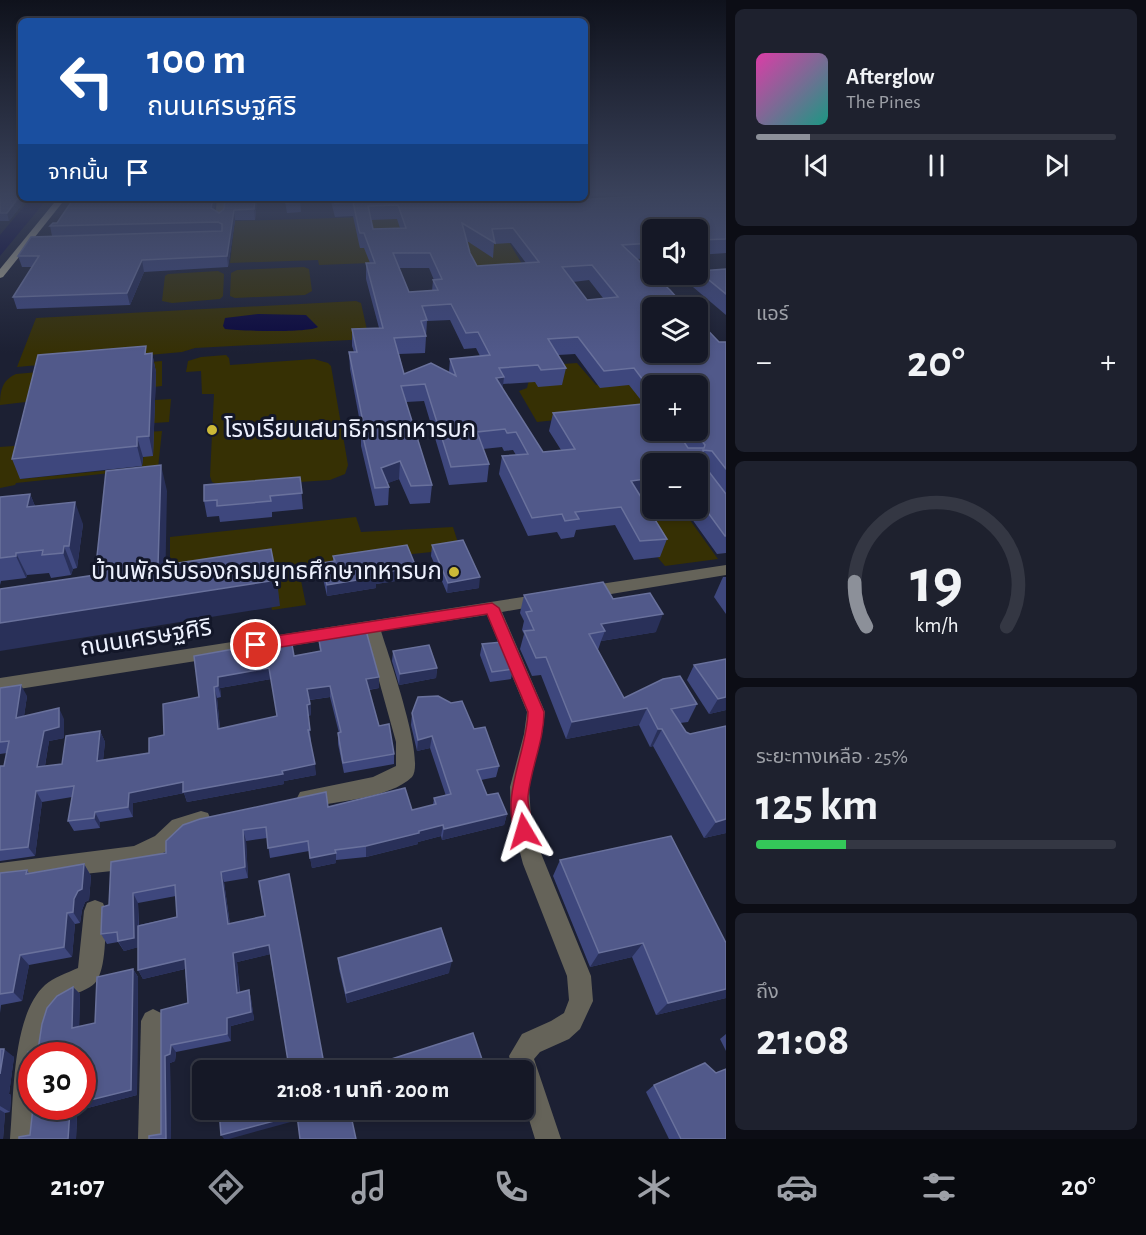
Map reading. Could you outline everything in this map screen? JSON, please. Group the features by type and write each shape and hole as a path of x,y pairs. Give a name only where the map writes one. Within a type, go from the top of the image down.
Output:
{"main road":[{"path":"0,275 23,247"}],"street":[{"name":"ถนนเศรษฐศิริ","path":"0,685 726,570"},
{"path":"492,608 536,712 536,729 519,796 524,831 579,976 581,1001 572,1021 560,1030 531,1043 521,1056 548,1139"},
{"path":"294,800 383,782 397,778 406,770 405,742 372,627"},
{"path":"0,873 112,861 136,856 162,843 179,828 216,816"},
{"path":"22,1139 33,1027 48,999 56,991 86,976 91,967 95,910"},
{"path":"152,1139 153,1021"}],"shaded area":[{"path":"0,247 7,247 0,256"},
{"path":"232,247 404,247 396,262 319,265 318,260 230,263"},
{"path":"426,247 512,247 525,269 433,270"},
{"path":"304,267 309,269 312,291 305,295 235,298 230,296 231,273 237,270"},
{"path":"218,271 224,274 223,296 220,299 172,303 162,301 165,276 168,274"},
{"path":"356,301 361,303 369,339 195,348 182,352 17,367 36,318"},
{"path":"258,314 306,315 318,327 274,331 225,329 223,326 225,318"},
{"path":"226,355 230,365 314,359 331,366 348,465 345,474 330,480 225,487 212,482 210,476 214,394 202,394 201,371 186,372 188,361 201,357"},
{"path":"162,361 162,386 0,405 3,386 11,376 16,374"},
{"path":"577,363 596,385 631,382 642,397 642,411 537,422 519,391 527,388 529,380 521,367"},
{"path":"171,399 169,422 154,423 155,400"},
{"path":"708,430 715,439 726,437 726,456 712,439 708,439"},
{"path":"162,431 158,468 16,483 0,488 0,447 28,445 21,479 142,467 147,432"},
{"path":"642,436 642,441 694,441 639,447 643,453 642,519 689,519 718,559 665,566 636,532 594,464 568,455 561,444"},
{"path":"356,517 361,532 453,527 460,549 298,566 306,605 272,610 266,582 0,597 170,578 170,537"}],"building":[{"path":"24,247 228,247 227,256 142,260 127,293 13,297 39,256 18,256"},
{"path":"369,247 468,247 477,266 539,262 528,247 624,247 642,264 642,285 665,285 676,297 642,297 642,363 708,363 708,330 719,342 726,342 726,469 712,451 642,453 642,479 631,481 642,499 642,519 655,519 667,539 640,541 621,507 575,512 579,519 565,521 562,514 532,518 502,456 528,454 516,432 507,433 505,429 477,432 489,464 451,467 425,384 401,386 432,485 411,486 400,461 381,468 389,487 375,488 361,428 364,427 349,352 357,352 352,329 383,328 366,263 375,263","holes":["393,253 430,253 442,279 433,280 438,290 409,292","592,265 618,297 587,300 562,267","451,304 466,333 478,332 490,355 450,359 456,376 431,363 404,374 394,338 426,336 421,321 427,320 422,306","578,337 604,371 634,368 642,379 642,375 708,375 708,441 702,441 705,445 704,448 688,448 683,441 642,441 642,404 553,413 575,449 543,452 496,378 504,377 499,368 538,365 541,370 566,368 548,339"]},
{"path":"726,269 726,294 708,279 708,270"},
{"path":"146,346 145,354 152,353 149,436 137,437 137,446 12,459 38,355"},
{"path":"161,465 158,566 271,549 277,580 0,623 0,589 95,575 106,471"},
{"path":"708,471 726,494 725,536 708,513"},
{"path":"300,477 302,493 270,496 271,501 217,506 217,500 204,501 204,485"},
{"path":"30,494 27,507 75,502 69,546 64,546 63,553 42,555 43,550 16,553 16,556 0,558 0,497"},
{"path":"463,540 480,577 448,583 432,545"},
{"path":"407,545 416,567 375,574 376,577 327,585 321,563 335,561 333,556"},
{"path":"603,582 613,599 650,593 663,614 601,624 605,631 589,634 624,698 663,679 680,676 697,704 671,709 686,732 690,734 726,726 726,819 716,822 662,729 658,729 647,708 572,722 546,657 536,658 524,631 534,630 526,612 532,611 524,595"},
{"path":"365,627 379,677 366,679 379,726 389,724 394,754 343,763 338,733 341,732 330,686 307,689 310,704 307,705 310,730 308,730 315,764 282,771 283,774 183,792 183,782 129,793 128,807 95,812 94,818 68,821 74,786 36,791 28,847 0,850 0,766 4,766 9,741 0,742 0,688 21,685 16,718 59,708 59,727 44,731 37,767 62,764 66,736 100,731 97,761 149,753 149,738 164,735 163,704 199,697 194,656 291,639 294,656 321,651 318,635","holes":["269,668 277,716 218,729 214,687 218,686 218,677"]},
{"path":"502,642 513,669 492,672 482,644"},
{"path":"429,645 437,668 400,674 393,651"},
{"path":"726,659 726,697 718,699 694,665"},
{"path":"438,696 451,703 462,701 474,729 485,727 499,766 477,770 487,795 498,793 507,814 444,829 443,825 419,831 419,833 366,846 335,850 336,853 310,858 308,841 268,848 266,827 243,830 245,867 221,872 228,924 265,916 259,881 289,874 323,1060 288,1060 269,945 233,953 237,993 249,990 251,1012 227,1018 227,1034 171,1045 170,1054 165,1056 166,1139 149,1139 149,1136 161,1134 161,1010 188,1003 185,959 138,970 138,926 177,917 175,885 133,893 134,938 118,941 117,932 101,934 102,907 109,905 111,862 166,853 166,841 183,825 200,819 326,792 328,807 405,788 412,810 436,804 434,798 451,794 432,736 418,740 412,713 418,697"},
{"path":"671,836 726,943 726,989 668,1003 643,943 599,953 560,860"},
{"path":"84,864 82,889 78,891 74,899 73,912 67,913 64,947 20,955 13,992 0,994 0,873 27,870 26,874"},
{"path":"441,928 452,961 346,993 338,958"},
{"path":"133,969 131,1090 96,1099 96,1042 39,1042 47,1008 57,996 73,987 72,1028 95,1023 97,977"},
{"path":"473,1033 482,1060 388,1060"},
{"path":"0,1049 4,1049 0,1074"},
{"path":"705,1063 716,1073 726,1069 726,1139 681,1139 654,1085"},
{"path":"32,1120 69,1120 68,1139 19,1139 19,1137 30,1135"},
{"path":"220,1120 278,1120 221,1135"},
{"path":"298,1120 352,1120 356,1139 300,1139"}],"place":[{"name":"โรงเรียนเสนาธิการทหารบก","path":"212,430"},
{"name":"บ้านพักรับรองกรมยุทธศึกษาทหารบก","path":"454,572"}],"route":[{"path":"256,645 492,608 536,712 536,729 532,749 523,774 519,796 524,831"}]}
